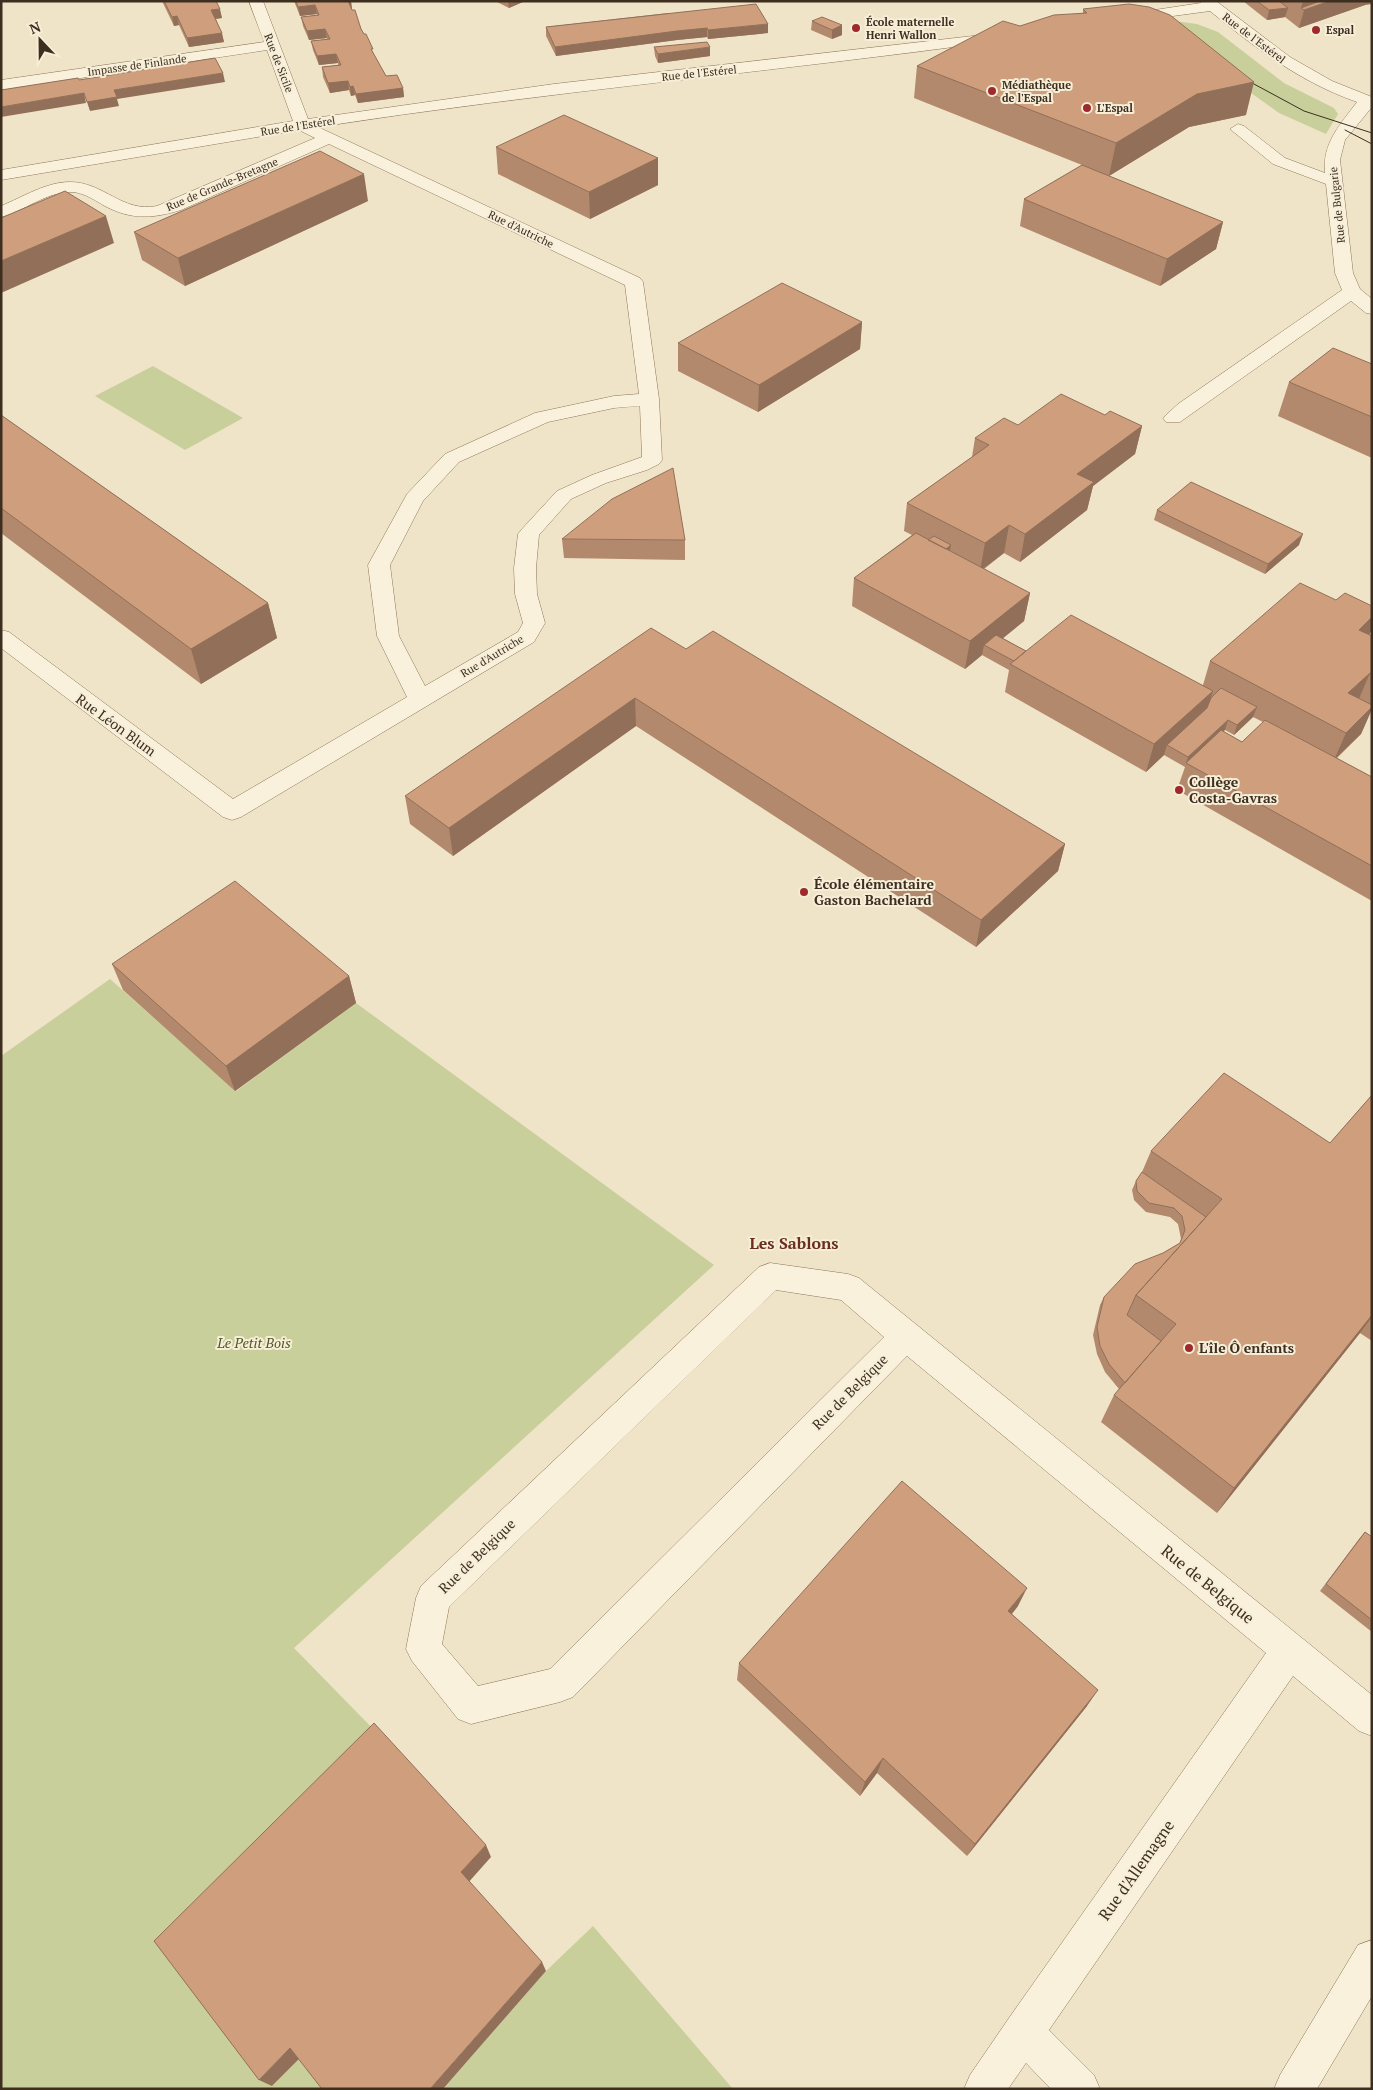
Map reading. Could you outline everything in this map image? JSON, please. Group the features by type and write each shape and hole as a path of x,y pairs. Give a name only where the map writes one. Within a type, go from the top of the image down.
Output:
{"street":[{"name":"Rue de Sicile","path":"256,1 303,126"},
{"name":"Rue de l'Estérel","path":"1110,21 1210,4 1277,57 1303,73 1369,102"},
{"name":"Rue de l'Estérel","path":"1,175 492,96 893,52 1015,34"},
{"name":"Impasse de Finlande","path":"1,85 272,45"},
{"name":"Rue de Bulgarie","path":"1369,102 1334,147 1332,160 1344,273 1352,292 1372,309"},
{"name":"Rue d'Autriche","path":"232,811 526,637 534,623 526,594 525,568 529,534 564,495 599,478 640,466 652,460 649,399 634,282 303,126"},
{"path":"1238,129 1279,161 1335,182"},
{"name":"Rue de Grande-Bretagne","path":"1,212 52,190 69,186 88,190 121,208 134,212 151,212 175,206 329,138"},
{"path":"1173,418 1352,292"},
{"path":"420,699 388,636 379,565 414,498 452,458 542,417 614,402 649,399"},
{"name":"Rue Léon Blum","path":"1,637 232,811"},
{"name":"Rue de Belgique","path":"906,1336 560,1684 471,1706 424,1649 433,1598 770,1276 848,1288 1372,1718"},
{"name":"Rue d'Allemagne","path":"984,2089 1289,1651"},
{"path":"1294,2089 1372,1959"},
{"path":"1023,2032 1080,2089"}],"green space":[{"path":"1174,21 1197,24 1218,32 1284,83 1334,108 1338,114 1326,134 1279,113 1205,60"},
{"path":"153,366 243,418 185,450 95,396"},
{"name":"Le Petit Bois","path":"110,979 236,1091 356,1003 714,1265 294,1648 382,1738 272,2086 302,2056 328,2089 1,2089 1,1056"},
{"path":"593,1926 733,2089 443,2089 546,1971"}],"building":[{"path":"164,1 216,1 220,9 211,10 222,33 187,38 177,16 172,17"},
{"path":"296,1 348,1 352,10 355,10 361,29 366,34 373,49 371,49 386,76 397,75 403,88 356,94 353,86 350,87 348,81 328,83 322,67 341,65 336,54 317,56 311,41 330,39 325,29 307,31 301,17 319,15 315,5 298,7"},
{"path":"1257,1 1279,1 1288,8 1269,10"},
{"path":"1320,1 1330,1 1304,10 1301,8"},
{"path":"756,4 768,24 677,31 555,47 546,27"},
{"name":"L'Espal","path":"1129,4 1149,7 1170,15 1254,82 1197,94 1116,143 917,66 1003,21 1020,26 1054,15 1087,13 1083,9"},
{"path":"822,17 842,25 832,30 812,21"},
{"path":"707,42 710,47 658,54 654,47"},
{"path":"215,58 223,73 114,90 117,97 87,102 84,93 1,107 1,90 78,78 79,80"},
{"path":"564,115 658,158 589,192 496,147"},
{"path":"320,151 364,174 178,258 134,232"},
{"path":"1082,165 1223,222 1167,259 1024,199"},
{"path":"65,191 106,216 1,261 1,218"},
{"path":"782,283 862,322 759,385 678,343"},
{"path":"1333,348 1372,364 1372,417 1289,382"},
{"path":"1061,394 1105,415 1110,411 1142,426 1077,474 1094,482 1025,534 1009,525 985,543 907,503 989,445 975,438 1004,418 1018,425"},
{"path":"1,415 268,603 191,649 1,508"},
{"path":"673,468 685,540 562,539 612,499"},
{"path":"1191,482 1303,534 1268,564 1157,510"},
{"path":"916,533 1030,593 970,641 854,578"},
{"path":"934,536 951,545 946,549 928,540"},
{"path":"1300,583 1336,600 1345,593 1372,606 1372,617 1359,630 1372,636 1372,674 1370,673 1348,693 1372,705 1372,707 1346,733 1210,661"},
{"path":"1071,615 1213,691 1154,744 1010,664"},
{"path":"651,628 686,649 713,631 1065,844 981,920 635,698 449,828 405,796"},
{"path":"996,635 1026,651 1014,661 984,645"},
{"path":"1221,688 1257,707 1237,725 1228,720 1188,757 1167,745 1207,708 1211,698"},
{"path":"1265,720 1372,777 1372,866 1186,763 1221,730 1242,742"},
{"path":"235,881 349,976 226,1066 112,964"},
{"path":"1224,1073 1330,1143 1372,1095 1372,1315 1234,1488 1114,1395 1176,1324 1136,1295 1222,1199 1151,1151"},
{"path":"1142,1172 1206,1217 1136,1295 1127,1315 1161,1341 1125,1383 1109,1364 1100,1346 1097,1327 1104,1297 1135,1264 1163,1253 1180,1243 1185,1230 1182,1216 1174,1208 1149,1203 1137,1191 1136,1181"},
{"path":"902,1481 1027,1588 1008,1611 1098,1690 975,1844 883,1758 865,1782 739,1663"},
{"path":"1365,1532 1372,1537 1372,1620 1326,1584"},
{"path":"374,1723 486,1845 461,1872 542,1962 430,2089 322,2089 290,2048 259,2080 154,1941"}],"tram line":[{"path":"1241,77 1304,111 1372,133"},
{"path":"1345,130 1372,144"}],"place":[{"name":"École maternelle Henri Wallon","path":"856,28"},
{"name":"Espal","path":"1316,30"},
{"name":"Médiathèque de l'Espal","path":"992,91"},
{"name":"L'Espal","path":"1087,108"},
{"name":"Collège Costa-Gavras","path":"1179,790"},
{"name":"École élémentaire Gaston Bachelard","path":"804,892"},
{"name":"L'île Ô enfants","path":"1189,1348"}],"district":[{"name":"Les Sablons","path":"794,1243"}]}
